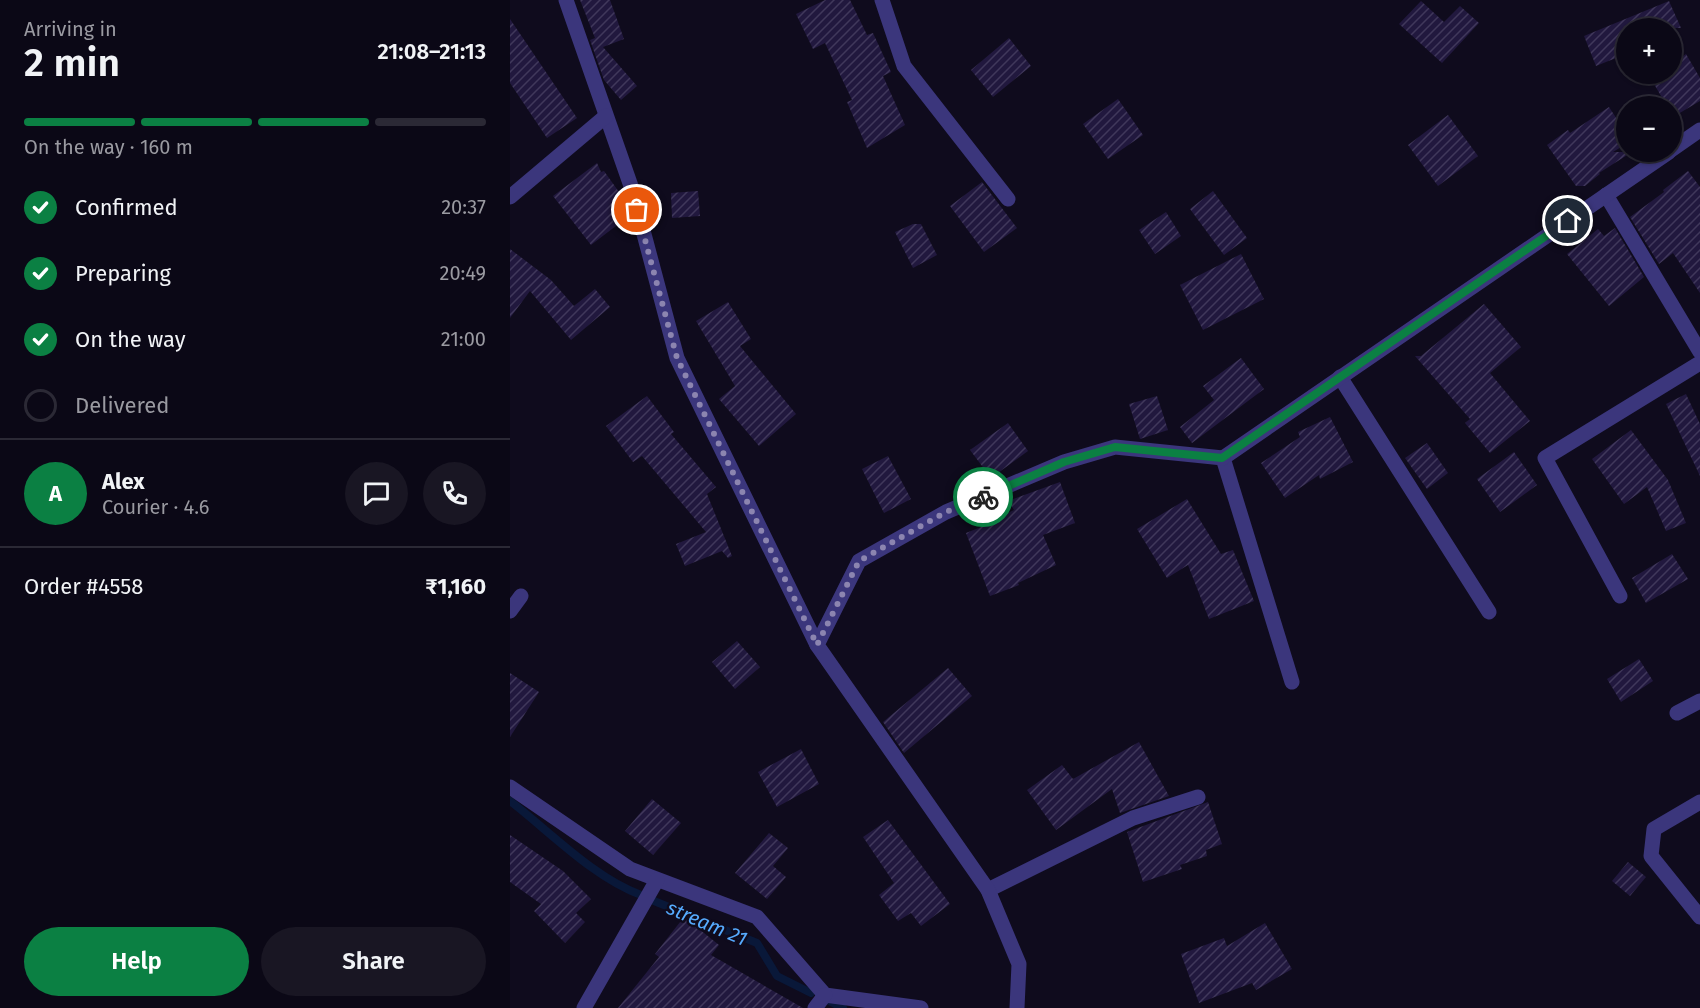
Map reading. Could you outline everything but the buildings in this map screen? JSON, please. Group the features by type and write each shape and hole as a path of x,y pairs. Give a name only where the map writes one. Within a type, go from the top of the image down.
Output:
{"street":[{"path":"566,0 632,189 677,358 817,645 988,890 1019,964 1017,1008"},
{"path":"882,0 904,66 1008,199"},
{"path":"510,197 606,116"},
{"path":"1682,143 1700,130"},
{"path":"817,645 859,561 946,512 1064,462 1115,447 1222,458 1654,162"},
{"path":"1606,195 1700,352"},
{"path":"1620,597 1545,458 1700,363"},
{"path":"1340,377 1489,612"},
{"path":"1222,458 1292,682"},
{"path":"510,611 521,596"},
{"path":"1677,713 1700,701"},
{"path":"510,787 630,869 757,917 825,995 921,1008"},
{"path":"988,890 1133,818 1198,797"},
{"path":"1700,802 1654,829 1651,856 1700,917"},
{"path":"584,1008 657,880"},
{"path":"814,1008 825,995"}],"waterway":[{"name":"stream 21","path":"510,801 589,866 641,895"},
{"name":"stream 21","path":"654,901 757,943 777,976 811,993"},
{"name":"stream 21","path":"829,1001 843,1008"}],"way so far":[{"path":"637,210 677,358 817,645 859,561 946,512 983,497"}],"route":[{"path":"983,497 1064,462 1115,447 1222,458 1568,221"}]}
